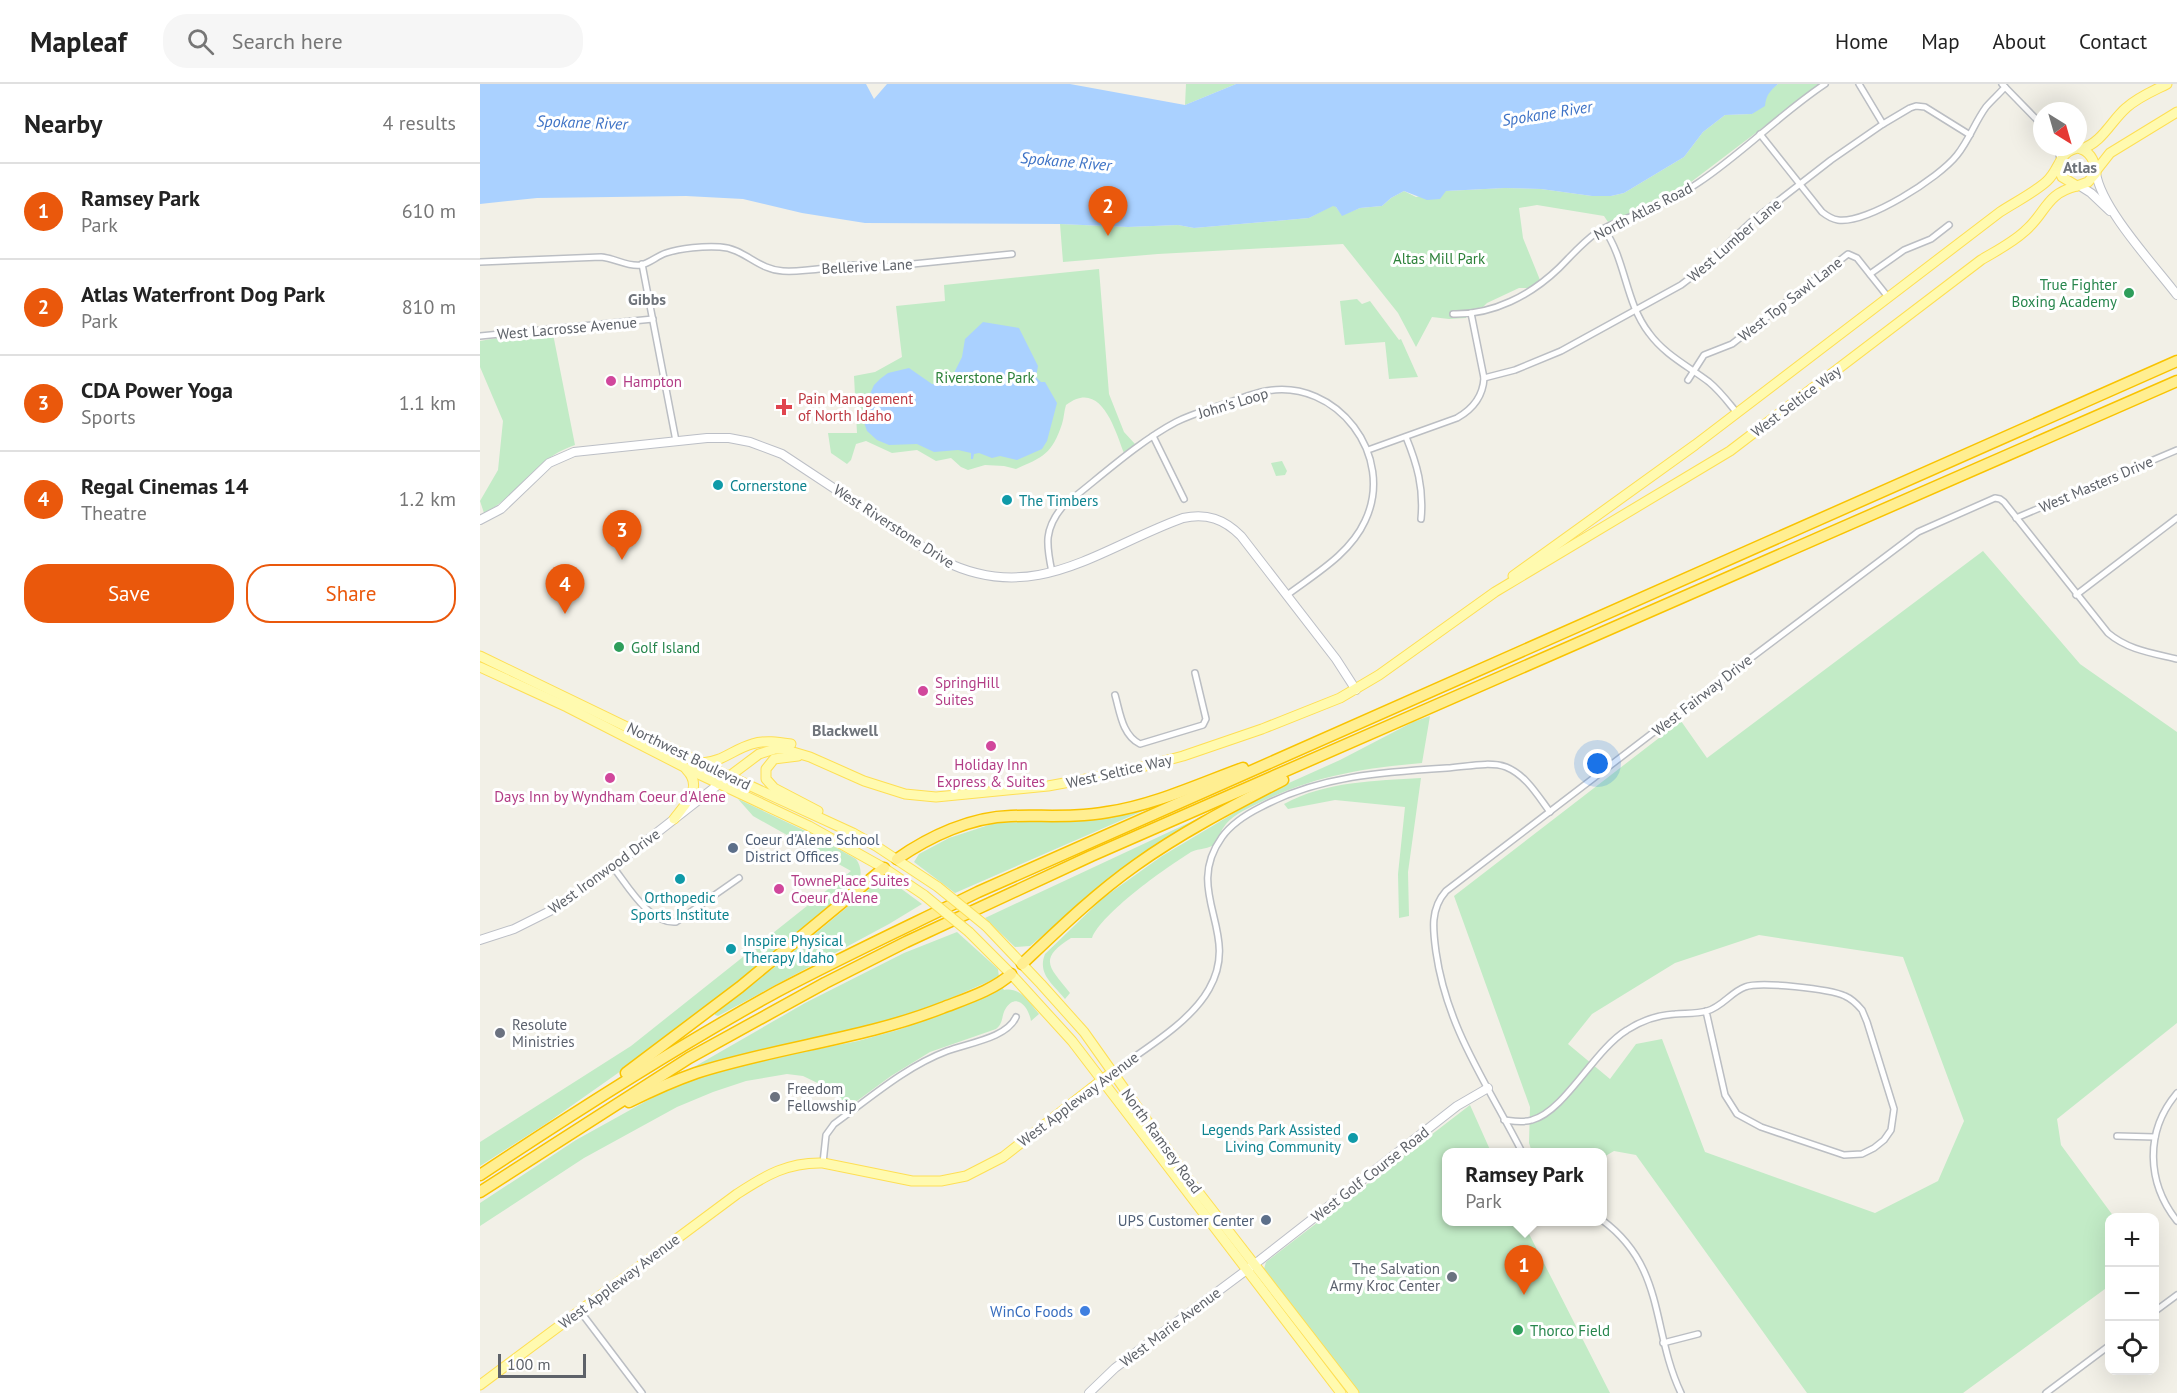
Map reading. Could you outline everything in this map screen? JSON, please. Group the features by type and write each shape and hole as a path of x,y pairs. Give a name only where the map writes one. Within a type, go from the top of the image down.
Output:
{"highway":[{"path":"480,1174 573,1113 713,1028 813,973 978,892 2177,361"},
{"path":"480,1192 585,1122 734,1032 906,942 1091,856 2177,381"},
{"path":"1023,964 1093,898 1137,864 1189,831 1363,738"},
{"path":"897,859 945,832 968,823 1009,816 1096,814 1122,810 1159,799 1325,739"},
{"path":"573,1113 740,987 884,868"},
{"path":"585,1122 698,1073 863,1034 914,1019 1005,980 1011,974"}],"main road":[{"path":"2087,144 2099,138 2126,108 2139,98 2167,84"},
{"path":"2064,156 2059,162 2062,177 2078,186 2088,183 2110,153 2177,112"},
{"path":"2087,153 2090,155 2096,172"},
{"name":"West Seltice Way","path":"1495,592 1524,566 1614,504 2000,212 2044,183 2059,162"},
{"name":"West Seltice Way","path":"719,784 759,754 774,749 793,751 810,757 883,788 926,796 988,793 1047,786 1119,773 1183,756 1262,729 1340,698 1356,690 1495,592 1730,451 1982,261 2018,237 2031,226 2058,193 2078,186"},
{"name":"Northwest Boulevard","path":"480,656 728,776 853,833 897,859"},
{"name":"Northwest Boulevard","path":"480,667 567,707 719,784 809,826 884,868"},
{"path":"702,763 720,760 753,743 771,741 792,744 810,757"},
{"path":"810,757 790,756 774,759 765,771 767,781 774,788 853,833"},
{"path":"674,819 695,788 694,779 685,767"},
{"path":"884,868 897,859"},
{"name":"North Ramsey Road","path":"897,859 938,887 986,926 1084,1032 1189,1180 1354,1393"},
{"name":"North Ramsey Road","path":"884,868 924,895 969,932 1072,1041 1341,1393"},
{"path":"1011,974 1023,964"},
{"name":"West Appleway Avenue","path":"480,1385 749,1186 774,1172 808,1163 823,1163 912,1181 941,1181 960,1178 1003,1157 1112,1072"}],"street":[{"name":"North Atlas Road","path":"1453,314 1471,313 1506,304 1527,293 1558,269 1584,242 1604,229 1669,201 1700,182 1825,84"},
{"path":"1859,84 1883,124"},
{"path":"1760,134 1816,206 1831,218 1839,220 1859,217 1901,198 1930,178 1957,155 1985,108 2004,86 2033,116"},
{"name":"West Lumber Lane","path":"1484,378 1515,370 1540,360 1659,299 1690,279 1751,222 1831,160 1910,108 1925,106 1970,135"},
{"path":"2058,156 2059,162"},
{"path":"2096,172 2098,184 2114,214"},
{"path":"2078,186 2091,193 2114,214 2177,295"},
{"path":"1870,274 1904,250 1931,239 1949,225"},
{"path":"1604,229 1616,248 1636,310 1647,332 1658,344 1718,390 1737,413"},
{"name":"Bellerive Lane","path":"642,264 672,252 718,247 735,250 763,267 786,272 867,264 883,267 1012,254"},
{"name":"West Top Sawl Lane","path":"1688,380 1704,355 1732,344 1848,254 1857,258 1888,297"},
{"path":"480,262 601,257 612,258 629,265 642,264 676,441"},
{"path":"1368,450 1469,411 1481,394 1484,378 1471,313"},
{"name":"West Lacrosse Avenue","path":"480,336 653,319"},
{"name":"John's Loop","path":"1052,572 1047,547 1048,530 1054,516 1063,506 1153,436 1183,418 1254,394 1278,390 1310,394 1335,408 1352,424 1368,450 1373,488 1365,522 1344,550 1287,595"},
{"path":"1153,436 1184,500"},
{"path":"1406,436 1419,473 1422,493 1421,519"},
{"name":"West Riverstone Drive","path":"480,520 501,509 538,473 560,457 589,449 729,438 750,442 782,454 944,561 963,570 999,578 1052,572 1088,561 1177,520 1203,516 1221,520 1234,530 1336,659 1356,690"},
{"name":"West Masters Drive","path":"2016,518 2177,450"},
{"name":"West Fairway Drive","path":"1520,1148 1462,1042 1447,1003 1434,935 1435,910 1439,901 1446,891 1918,532 1995,498 2000,499 2101,626 2116,640 2133,648 2177,659"},
{"path":"2076,595 2177,518"},
{"path":"1115,695 1124,727 1140,744 1203,724 1206,719 1195,673"},
{"name":"West Appleway Avenue","path":"1112,1072 1184,1018 1209,990 1220,959 1221,944 1209,901 1208,866 1212,852 1232,826 1255,810 1301,789 1340,779 1439,768 1491,765 1505,767 1523,778 1550,812"},
{"name":"West Ironwood Drive","path":"480,940 538,919 566,901 719,784"},
{"path":"613,867 649,912 667,923 676,922 739,878"},
{"path":"1504,1120 1528,1121 1544,1114 1574,1086 1609,1043 1636,1025 1673,1014 1713,1009 1743,988 1759,983 1837,993 1852,1000 1864,1014 1893,1103 1894,1119 1886,1137 1866,1152 1844,1155 1761,1127 1742,1118 1725,1095 1706,1011"},
{"path":"823,1163 826,1135 834,1124 911,1068 948,1050 1005,1031 1016,1017"},
{"name":"West Golf Course Road","path":"1254,1264 1457,1106 1488,1088"},
{"path":"2177,1093 2164,1112 2153,1150 2154,1176 2160,1195 2177,1221"},
{"path":"2117,1136 2155,1137"},
{"path":"1607,1224 1619,1235 1647,1274 1657,1304 1663,1343 1681,1393"},
{"name":"West Marie Avenue","path":"1089,1393 1115,1368 1254,1264"},
{"path":"2159,1308 2177,1295"},
{"path":"580,1311 642,1393"},
{"path":"1663,1343 1698,1334"},
{"path":"2046,1393 2105,1349"}],"green space":[{"path":"1186,84 1236,84 1185,105"},
{"name":"Altas Mill Park","path":"1778,84 1820,84 1691,182 1655,203 1608,222 1604,216 1537,205 1519,208 1523,238 1540,280 1529,288 1519,288 1483,307 1465,311 1466,318 1432,317 1416,347 1398,313 1343,244 1158,254 1063,262 1060,224 1128,227 1178,225 1194,228 1309,218 1333,205 1342,215 1360,208 1382,206 1404,191 1416,197 1446,191 1505,188 1541,189 1592,196 1624,193 1684,157 1703,132 1725,115 1752,114 1770,90"},
{"name":"Riverstone Park","path":"1099,269 1109,394 1124,432 1135,444 1124,453 1105,410 1089,398 1078,398 1066,405 1062,424 1050,448 1040,457 1016,469 985,465 968,470 951,458 936,461 917,450 892,453 866,441 856,444 851,460 847,464 831,453 828,433 857,433 854,376 875,372 902,357 896,306 945,301 944,285"},
{"path":"1357,299 1362,304 1370,301 1399,340 1401,339 1418,377 1389,379 1385,342 1345,345 1340,301"},
{"path":"553,334 575,445 547,459 508,497 484,513 480,501 498,470 503,421 480,367 480,341 508,336"},
{"path":"1282,461 1287,471 1285,475 1276,476 1271,463"},
{"path":"1983,551 2080,664 2177,732 2177,1023 2057,1119 2061,1145 2111,1213 2105,1213 2105,1289 1963,1393 1807,1393 1636,1155 1614,1151 1607,1155 1607,1148 1531,1148 1530,1107 1454,896 1681,721 1707,758","holes":["1759,935 1903,957 1964,1121 1938,1181 1875,1213 1705,1152 1662,1039 1636,1044 1610,1079 1568,1044 1592,1014 1675,963"]},
{"path":"1430,716 1422,763 1360,771 1320,780 1281,793 1233,817 1221,831 1214,845 1191,852 1150,881 1120,904 1092,938 1071,938 1053,952 1050,964 1070,993 1065,999 1048,978 1043,967 1045,954 1103,898 1162,856 1271,791 1340,760 1413,722"},
{"path":"1421,778 1408,872 1409,916 1399,918 1398,874 1405,807 1335,800 1288,809 1284,804 1300,796 1334,786"},
{"path":"738,799 816,836 856,859 861,872 857,886 682,1028 547,1123 480,1166 480,1142 631,1046 851,871 753,816"},
{"path":"1145,810 955,893 914,862 919,854 949,838 995,823 1097,819"},
{"path":"1199,818 1200,820 1161,841 1128,865 1030,946 1015,947 985,918"},
{"path":"888,879 922,904 718,1016 715,1015 880,880"},
{"path":"957,932 998,969 999,977 903,1019 694,1067 805,1003 904,953"},
{"path":"1002,987 1004,990 1020,993 1039,1014 1031,1021 1025,1007 1014,1001 1004,1011 996,1029 930,1052 891,1076 846,1109 832,1090 803,1076 787,1074 746,1081 677,1107 584,1158 480,1226 480,1203 576,1140 677,1084 748,1063 858,1041 898,1030 954,1009"},
{"path":"1470,1105 1489,1148 1442,1148 1442,1226 1525,1226 1610,1393 1359,1393 1264,1269 1266,1262"}],"water":[{"name":"Spokane River","path":"480,84 866,84 874,99 887,84 1070,84 1185,105 1236,84 1778,84 1766,99 1765,106 1752,114 1725,115 1703,132 1684,157 1624,193 1592,196 1541,189 1505,188 1446,191 1440,199 1427,200 1404,191 1382,206 1360,208 1342,216 1333,206 1309,218 1194,228 1178,225 1128,227 1060,224 865,223 802,213 743,199 686,196 537,198 480,204"},
{"path":"983,322 1019,328 1038,366 1036,377 1041,382 1045,382 1057,403 1047,441 1042,449 1017,460 1000,456 992,458 979,453 974,454 971,459 971,453 958,450 934,452 917,444 889,445 877,440 867,431 861,414 874,385 880,379 888,373 909,368 932,384 938,384 952,377 962,357 965,339"}],"place":[{"name":"Atlas Waterfront Dog Park","path":"1108,236"},
{"name":"True Fighter Boxing Academy","path":"2129,293"},
{"name":"Hampton","path":"611,381"},
{"name":"Pain Management of North Idaho","path":"784,407"},
{"name":"Cornerstone","path":"718,485"},
{"name":"The Timbers","path":"1007,500"},
{"name":"CDA Power Yoga","path":"622,560"},
{"name":"Regal Cinemas 14","path":"565,614"},
{"name":"Golf Island","path":"619,647"},
{"name":"SpringHill Suites","path":"923,691"},
{"name":"Holiday Inn Express & Suites","path":"991,746"},
{"name":"Days Inn by Wyndham Coeur d'Alene","path":"610,778"},
{"name":"Coeur d'Alene School District Offices","path":"733,848"},
{"name":"Orthopedic Sports Institute","path":"680,879"},
{"name":"TownePlace Suites Coeur d'Alene","path":"779,889"},
{"name":"Inspire Physical Therapy Idaho","path":"731,949"},
{"name":"Resolute Ministries","path":"500,1033"},
{"name":"Freedom Fellowship","path":"775,1097"},
{"name":"Legends Park Assisted Living Community","path":"1353,1138"},
{"name":"UPS Customer Center","path":"1266,1220"},
{"name":"The Salvation Army Kroc Center","path":"1452,1277"},
{"name":"Ramsey Park","path":"1524,1295"},
{"name":"WinCo Foods","path":"1085,1311"},
{"name":"Thorco Field","path":"1518,1330"}],"district":[{"name":"Atlas","path":"2080,167"},
{"name":"Gibbs","path":"647,299"},
{"name":"Blackwell","path":"845,730"}]}
